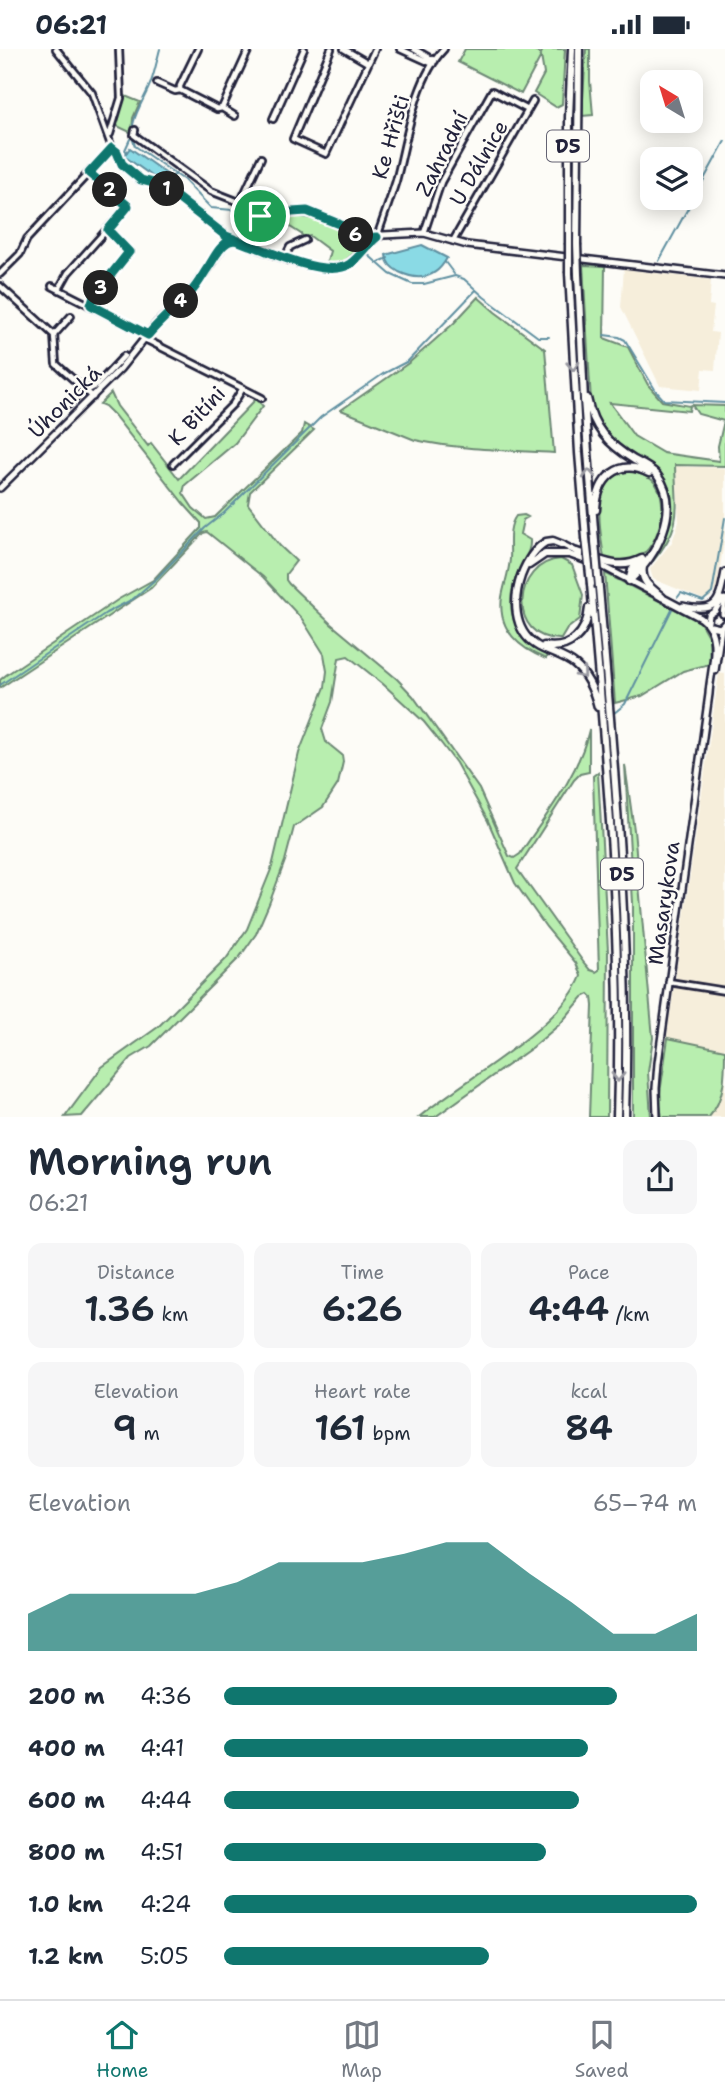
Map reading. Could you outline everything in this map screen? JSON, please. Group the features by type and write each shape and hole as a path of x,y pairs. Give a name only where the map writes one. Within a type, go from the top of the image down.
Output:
{"highway":[{"name":"D5","path":"572,49 569,117 573,244 578,274 582,375 622,877 626,986 625,1117"},
{"name":"D5","path":"579,49 573,244 569,273 579,453 614,877 618,985 617,1117"},
{"path":"582,375 592,416 600,433 614,447 653,471 666,494 664,530 643,562 632,570 629,581"},
{"path":"595,542 597,498 607,477 623,469 636,468 648,472 661,483"},
{"path":"563,545 551,541 540,545 526,564 516,597 517,613 520,626 537,646 570,661 586,677 595,695 604,737"},
{"path":"577,552 618,565 643,562"},
{"path":"519,582 528,566 538,557 552,553 568,554"},
{"path":"643,562 642,573 645,581 662,597"},
{"path":"527,636 550,647 562,646 575,640 588,619 591,585"}],"main road":[{"path":"233,240 325,269 345,266 377,237 403,232 424,233 467,245 725,276"},
{"name":"Úhonická","path":"0,488 120,369 167,313 190,293 224,245 233,240"},
{"path":"563,545 599,566"},
{"path":"568,554 677,604 709,625 723,628"},
{"path":"689,607 708,609 715,604 725,572"},
{"path":"713,613 722,600 725,586"},
{"path":"677,604 724,616 725,599"},
{"name":"Masarykova","path":"657,1117 657,1075 709,694 714,647 709,625 713,613"},
{"name":"Masarykova","path":"709,694 723,628"}],"street":[{"path":"56,49 92,93 112,148 117,152 122,164 141,180 161,185 233,240"},
{"path":"109,135 121,98 119,49"},
{"path":"178,91 198,49"},
{"path":"222,108 249,49"},
{"path":"273,119 304,49"},
{"path":"331,49 293,139 326,154 375,49"},
{"path":"344,49 368,63"},
{"path":"400,49 434,62"},
{"path":"414,49 434,62"},
{"name":"Ke Hřišti","path":"377,237 395,183 418,96 434,62 444,49"},
{"path":"73,70 78,66"},
{"path":"157,83 217,109 222,108 235,116"},
{"name":"Zahradní","path":"424,233 441,182 492,92 528,110"},
{"name":"U Dálnice","path":"453,241 533,101"},
{"path":"135,130 134,135 203,186 261,213 307,211 339,224 360,238 377,237"},
{"path":"0,274 20,254 27,239 112,148"},
{"path":"240,203 261,158"},
{"path":"59,289 68,273 128,206 89,173"},
{"path":"249,245 261,213"},
{"path":"91,305 94,296 129,252 108,230"},
{"path":"285,257 290,247 305,240"},
{"path":"0,286 54,335 56,364 93,397"},
{"path":"52,286 262,398"},
{"path":"54,335 71,316"},
{"path":"68,405 85,390 96,386 124,356"},
{"name":"K Bitíni","path":"173,464 233,404 243,388"},
{"path":"669,982 725,991"}],"shaded area":[{"path":"624,269 711,280 709,305 714,306 711,332 718,333 715,370 703,369 701,390 660,386 621,307"},
{"path":"676,466 725,468 725,534 717,588 710,598 702,599 653,579 650,569 672,542 679,522"},
{"path":"719,673 725,674 725,1117 665,1117 662,1096 667,1036"}],"green space":[{"path":"465,49 530,49 541,54 543,49 565,49 562,104 556,107 534,93 544,74 541,56 521,94 458,62"},
{"path":"586,49 590,49 593,115 582,116"},
{"path":"125,96 140,102 133,118 132,133 115,125"},
{"path":"287,216 327,223 360,247 344,262 326,265 330,251 310,236 304,238 284,223"},
{"path":"583,265 605,266 604,338 628,347 648,385 662,401 690,406 689,411 610,403 634,436 663,453 719,461 718,446 724,421 698,414 692,405 725,406 725,466 675,465 677,505 674,526 663,548 653,561 649,562 671,522 671,498 662,477 611,441 600,427 591,402"},
{"path":"478,297 545,349 554,453 467,448 415,440 341,410 410,362 454,323"},
{"path":"111,393 117,406 148,446 151,443 179,479 256,399 263,406 235,443 185,485 183,493 193,508 206,519 215,517 302,433 304,424 314,430 250,492 248,504 280,546 296,561 286,574 289,584 413,696 479,789 509,856 514,858 520,854 560,795 577,763 589,730 589,772 580,774 574,780 517,869 584,963 590,970 599,970 593,776 598,772 608,951 607,1117 589,1117 593,1006 589,994 533,1047 435,1117 419,1117 533,1033 570,995 581,976 576,963 515,883 488,821 456,763 424,722 348,656 339,658 332,702 322,729 326,742 342,755 338,784 323,807 294,827 285,861 256,934 239,958 151,1046 131,1058 82,1116 65,1117 102,1067 158,1027 226,959 247,929 272,867 299,753 325,687 327,671 324,654 302,619 263,577 207,532 203,533 151,588 0,688 0,680 6,675 119,599 153,580 201,528 201,523 114,415 100,404"},
{"path":"628,471 644,475 654,482 661,496 662,507 658,532 652,543 636,560 625,563 604,558 599,515 606,483 614,476"},
{"path":"516,516 528,517 523,520 520,534 530,540 530,544 514,583 511,607 518,629 525,638 547,653 546,659 527,649 512,636 501,609 509,564 511,526"},
{"path":"561,559 572,565 583,595 580,619 567,629 561,639 543,636 531,628 524,615 522,601 525,586 533,573 545,563"},
{"path":"605,573 700,622 709,638 710,664 683,671 642,696 615,703"},
{"path":"625,765 634,830 653,1038 648,1072 651,1117 633,1117 633,903"},
{"path":"668,1038 725,1050 721,1094 709,1117 662,1117 659,1100"}],"water":[{"path":"130,148 168,175 162,183 124,156"},
{"path":"422,245 447,258 433,274 414,277 399,272 387,261 386,255"}],"waterway":[{"path":"160,49 151,82 134,121 132,130 135,146 184,180 211,208 319,218"},
{"path":"127,152 125,150 130,139"},
{"path":"659,261 725,141"},
{"path":"166,178 175,175"},
{"path":"331,223 361,248"},
{"path":"365,252 390,274 412,284 424,284 455,276 464,279 538,337 549,337"},
{"path":"377,263 388,258"},
{"path":"445,262 454,274"},
{"path":"0,685 106,613 133,599 321,417 383,374 408,361 476,290"},
{"path":"604,335 625,340 664,400 725,403"},
{"path":"678,597 681,593 703,601 712,593 725,518"},
{"path":"613,714 625,704 673,607"}],"route":[{"path":"260,216 249,245 233,240 161,185 141,180 122,164 117,152 112,148 89,173 128,206 108,230 129,252 94,296 91,305 148,335 157,323 190,293 222,247 230,241 233,240 240,241 249,245 281,256 325,269 348,265 377,237 360,238 339,224 307,211 262,211 260,216"}]}
